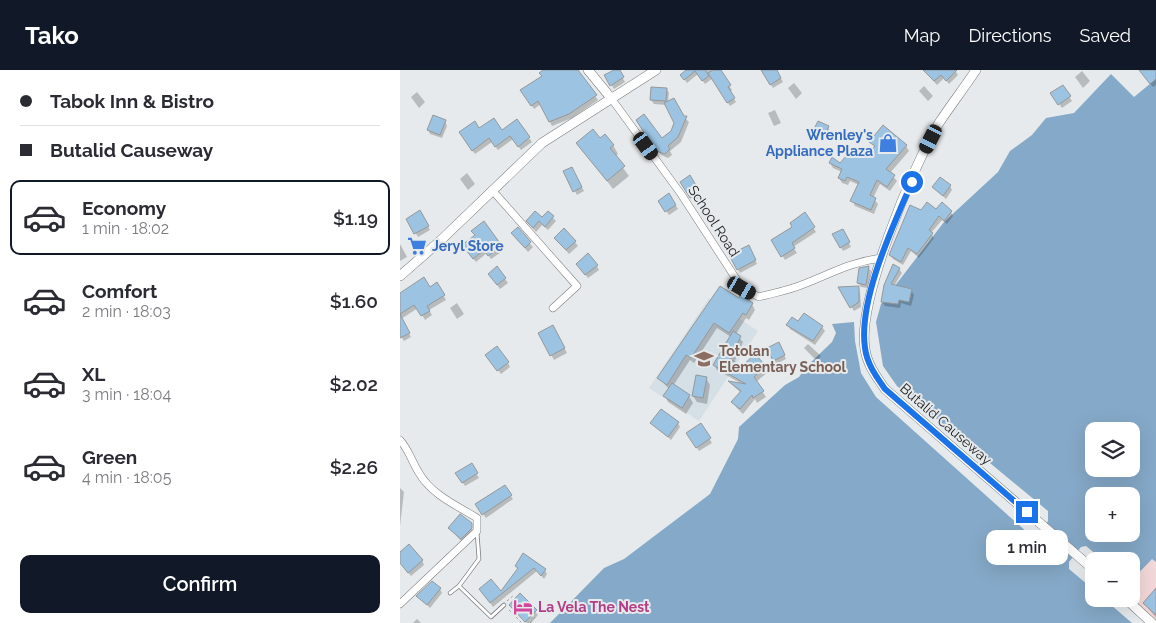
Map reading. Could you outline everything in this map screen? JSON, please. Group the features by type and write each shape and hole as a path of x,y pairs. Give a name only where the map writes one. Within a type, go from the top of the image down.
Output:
{"main road":[{"path":"588,70 611,98"},
{"path":"400,276 542,143 656,70"},
{"name":"Butalid Causeway","path":"976,70 939,124 927,146 881,258 868,304 864,330 865,349 872,370 885,389 1085,562"},
{"path":"1135,607 1152,623"}],"street":[{"name":"School Road","path":"611,98 681,194 742,288 759,297 804,284 831,271 860,261 881,258"},
{"path":"492,190 577,286 553,308"},
{"path":"400,440 407,448 418,473 432,490 477,518 477,530 400,604"}],"lane":[{"path":"450,593 459,586 479,558 477,530"},
{"path":"459,586 491,617 504,605"}],"path":[{"path":"514,595 504,605 522,623"},
{"path":"530,623 535,617"}],"shaded area":[{"name":"Totolan Elementary School","path":"709,298 758,331 699,421 649,388"},
{"path":"1152,558 1156,562 1156,620 1140,606 1140,571"}],"water":[{"path":"1111,74 1134,97 1156,79 1156,562 1152,559 1140,572 1140,552 1093,552 1086,546 1081,547 1069,562 1069,569 1085,582 1085,607 1113,607 1132,623 550,623 604,568 624,559 710,494 738,439 739,427 785,385 799,377 806,367 832,342 836,333 832,324 854,322 855,341 861,373 876,397 1029,534 1039,533 1048,521 1048,511 897,386 883,366 876,322 881,304 944,222 998,172 1010,151 1032,135 1046,118 1074,113"}],"building":[{"path":"543,70 578,70 597,95 569,114 549,122 538,101 531,106 520,90 542,76 539,73"},
{"path":"614,70 620,70 624,77 610,86 604,75"},
{"path":"686,70 705,70 709,76 702,81 695,71 684,80 680,75"},
{"path":"713,70 721,70 731,85 728,87 735,98 727,103 708,73"},
{"path":"761,70 777,70 781,78 770,85"},
{"path":"923,70 957,70 946,81 941,75 934,81"},
{"path":"1139,70 1156,70 1156,79 1150,84"},
{"path":"1063,85 1071,96 1058,105 1050,93"},
{"path":"651,87 667,88 666,101 650,100"},
{"path":"674,98 684,116 687,116 678,137 668,146 670,149 665,154 656,151 636,120 644,114 662,138 671,131 674,123 664,103"},
{"path":"433,115 446,120 440,135 427,130"},
{"path":"494,118 502,130 517,119 530,137 518,147 510,136 495,147 489,138 472,151 459,132 475,121 479,128"},
{"path":"818,121 829,126 824,136 813,131"},
{"path":"883,125 907,145 886,169 895,175 887,187 877,180 870,195 876,198 871,210 850,201 859,182 847,177 845,181 838,178 842,169 829,163 832,157 840,163 853,148 865,158 875,146 869,142"},
{"path":"593,129 600,138 605,134 614,145 610,148 625,166 607,181 576,143"},
{"path":"572,167 582,187 573,192 563,171"},
{"path":"690,175 700,192 690,198 680,182"},
{"path":"940,177 951,185 943,196 932,187"},
{"path":"669,193 676,205 665,212 658,201"},
{"path":"927,202 936,209 942,202 952,211 944,221 939,216 929,230 933,233 917,254 908,248 901,262 889,255 910,205 921,210"},
{"path":"420,210 429,226 414,234 406,219"},
{"path":"535,211 542,217 548,211 554,216 545,227 539,221 533,228 526,221"},
{"path":"805,212 815,227 792,243 795,248 781,257 771,240 792,227 790,223"},
{"path":"484,221 502,246 488,256 484,250 473,259 462,245 475,235 471,231"},
{"path":"518,227 531,242 525,248 511,233"},
{"path":"564,228 576,241 566,250 554,238"},
{"path":"843,229 850,242 840,248 832,234"},
{"path":"749,245 756,260 737,270 729,255"},
{"path":"588,253 598,265 585,275 576,264"},
{"path":"893,264 900,268 891,284 912,289 909,302 899,300 898,304 881,302 884,285"},
{"path":"497,266 506,278 497,285 488,274"},
{"path":"869,266 866,285 857,283 859,268"},
{"path":"424,277 430,287 437,282 445,295 427,306 430,311 421,316 414,305 400,314 400,293"},
{"path":"720,286 739,298 740,295 753,303 746,315 743,313 729,333 714,323 691,358 686,355 667,385 657,378"},
{"path":"859,286 859,302 850,308 838,287"},
{"path":"804,313 823,326 813,341 786,325 792,317 798,321"},
{"path":"400,314 410,333 400,338"},
{"path":"553,325 565,348 550,356 538,333"},
{"path":"733,331 741,336 730,359 742,366 755,354 766,366 754,377 764,391 753,398 752,395 740,409 731,402 741,391 728,381 746,384 713,365"},
{"path":"779,342 785,355 773,361 767,348"},
{"path":"497,346 509,362 497,371 485,355"},
{"path":"696,375 707,377 703,398 692,396"},
{"path":"672,383 690,395 682,408 663,396"},
{"path":"661,409 679,422 668,437 650,423"},
{"path":"701,423 711,438 696,448 686,433"},
{"path":"472,463 478,473 462,483 455,473"},
{"path":"505,485 512,495 482,515 475,504"},
{"path":"460,514 472,523 472,528 461,539 448,528"},
{"path":"409,544 423,560 408,573 400,563 400,552"},
{"path":"523,553 546,569 541,576 534,568 490,603 479,589 491,579 501,591 518,568 515,566"},
{"path":"432,581 441,588 427,605 416,596"},
{"path":"1156,588 1156,615 1143,603"},
{"path":"520,593 537,610 525,622 509,605"}],"place":[{"name":"Wrenley's Appliance Plaza","path":"888,143"},
{"name":"Jeryl Store","path":"417,246"},
{"name":"Totolan Elementary School","path":"704,359"},
{"name":"La Vela The Nest","path":"523,607"}],"route":[{"path":"912,182 884,249 868,304 864,330 865,349 872,370 885,389 1027,512"}]}
